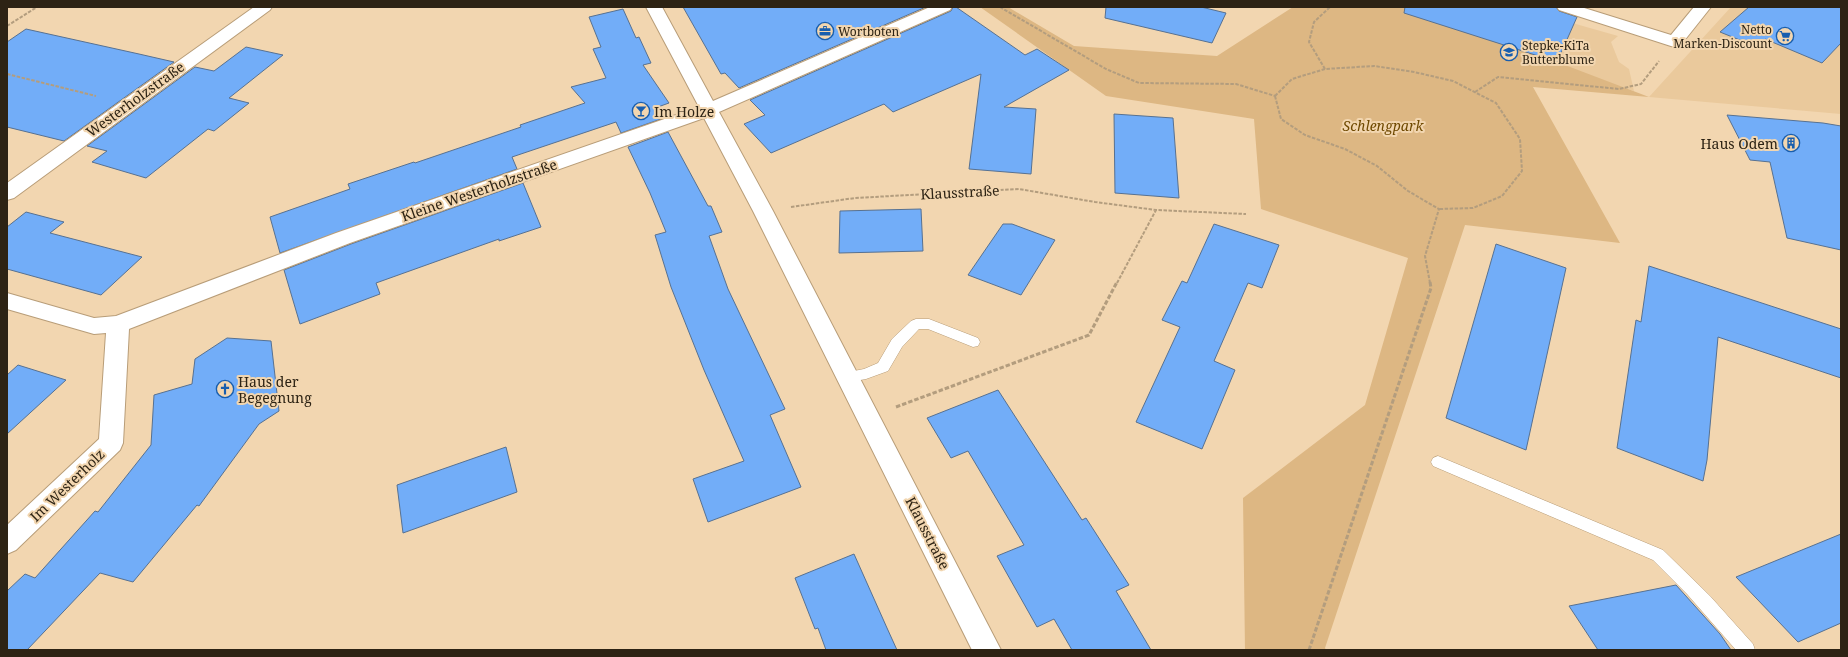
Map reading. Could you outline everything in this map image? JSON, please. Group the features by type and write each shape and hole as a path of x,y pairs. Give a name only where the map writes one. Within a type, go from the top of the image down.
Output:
{"street":[{"name":"Westerholzstraße","path":"7,193 264,7"},
{"name":"Klausstraße","path":"654,7 763,211 849,377 987,650"},
{"name":"Kleine Westerholzstraße","path":"7,301 94,326 118,324 343,238 708,110 944,7"},
{"path":"1565,7 1674,42 1704,7"},
{"name":"Im Westerholz","path":"7,542 111,442 118,324"}],"lane":[{"path":"849,377 866,374 883,367 897,343 916,324 929,324 973,342"},
{"path":"1438,462 1658,555 1697,593 1748,650"}],"path":[{"path":"7,26 37,7"},
{"path":"1000,7 1106,69 1139,83 1236,84 1275,96"},
{"path":"1325,69 1309,42 1314,22 1330,7"},
{"path":"1474,92 1498,76 1619,89 1641,84 1674,42"},
{"path":"1374,66 1414,72 1453,81 1496,103 1520,139 1522,171 1502,196 1473,208 1440,209 1408,191 1377,166 1345,149 1305,135 1281,119 1275,96 1292,79 1325,69 1374,66"},
{"path":"7,74 128,104"},
{"name":"Klausstraße","path":"763,211 855,198 1019,189 1095,202 1156,210 1246,214"},
{"path":"1309,650 1432,288 1425,256 1440,209"},
{"path":"869,417 1089,335 1156,210"}],"shaded area":[{"name":"Stepke-KiTa Butterblume","path":"1362,7 1516,7 1618,36 1611,42 1619,62 1629,69 1634,91"},
{"path":"1731,7 1841,7 1841,114 1649,97"}],"green space":[{"name":"Schlengpark","path":"980,7 1008,7 1074,46 1217,56 1293,7 1403,7 1557,62 1649,97 1533,87 1620,243 1465,225 1325,648 1326,650 1245,650 1243,498 1365,405 1408,258 1261,209 1254,119 1106,96"}],"building":[{"path":"683,7 926,7 739,88 725,73 721,74"},
{"path":"953,7 956,7 1025,55 1037,49 1069,70 1004,107 1036,109 1031,174 969,169 981,74 893,112 884,104 771,153 744,124 765,115 750,100 951,11"},
{"path":"1106,7 1201,7 1226,13 1212,43 1105,18"},
{"path":"1405,7 1556,7 1559,11 1577,17 1557,62 1404,13"},
{"name":"Netto Marken-Discount","path":"1749,7 1841,7 1841,43 1822,63 1765,39 1757,47 1720,32"},
{"path":"623,9 636,38 639,37 651,63 643,65 669,103 655,108 661,119 621,133 616,122 512,157 517,169 280,253 270,217 350,189 348,184 521,127 520,125 585,103 571,87 606,78 593,49 601,47 589,17"},
{"path":"26,29 174,62 64,141 7,127 7,42"},
{"path":"246,47 283,55 229,98 249,103 214,131 208,129 146,178 92,162 107,151 87,146 195,67 214,71"},
{"path":"1114,114 1173,118 1179,198 1115,193"},
{"path":"1727,115 1823,123 1841,126 1841,250 1787,238 1770,162 1750,160"},
{"path":"668,132 708,206 711,206 722,232 709,236 728,289 785,409 770,415 801,487 708,522 693,479 744,461 704,370 671,287 655,235 666,232 650,193 628,147"},
{"path":"523,183 541,227 499,241 499,239 376,283 380,294 300,324 284,270 351,244"},
{"path":"921,209 923,251 839,253 840,211"},
{"path":"26,212 64,222 50,233 142,257 101,295 7,269 7,227"},
{"path":"1003,224 1012,224 1055,240 1021,295 968,275"},
{"path":"1214,224 1279,245 1262,288 1248,283 1214,361 1235,370 1202,449 1136,422 1180,327 1162,320 1182,281 1187,283"},
{"path":"1496,244 1566,268 1526,450 1446,418"},
{"path":"1649,266 1841,329 1841,378 1718,337 1707,460 1703,481 1617,448 1636,320 1641,322"},
{"path":"227,338 271,341 279,411 259,424 199,506 197,505 133,582 100,573 27,650 7,650 7,591 25,574 35,578 95,511 98,512 151,445 154,395 192,384 195,359"},
{"path":"18,365 66,380 7,434 7,375"},
{"path":"998,390 1082,520 1086,518 1129,585 1116,591 1151,650 1072,650 1054,619 1037,627 997,556 1024,545 968,451 951,458 927,418"},
{"path":"506,447 517,492 403,533 397,485"},
{"path":"1841,534 1841,623 1798,642 1736,577"},
{"path":"854,554 897,650 826,650 818,628 815,629 795,578"},
{"path":"1676,585 1720,634 1731,650 1598,650 1569,606"}],"place":[{"name":"Wortboten","path":"825,31"},
{"name":"Netto Marken-Discount","path":"1785,36"},
{"name":"Stepke-KiTa Butterblume","path":"1509,52"},
{"name":"Im Holze","path":"641,111"},
{"name":"Haus Odem","path":"1791,143"},
{"name":"Haus der Begegnung","path":"225,389"}]}
